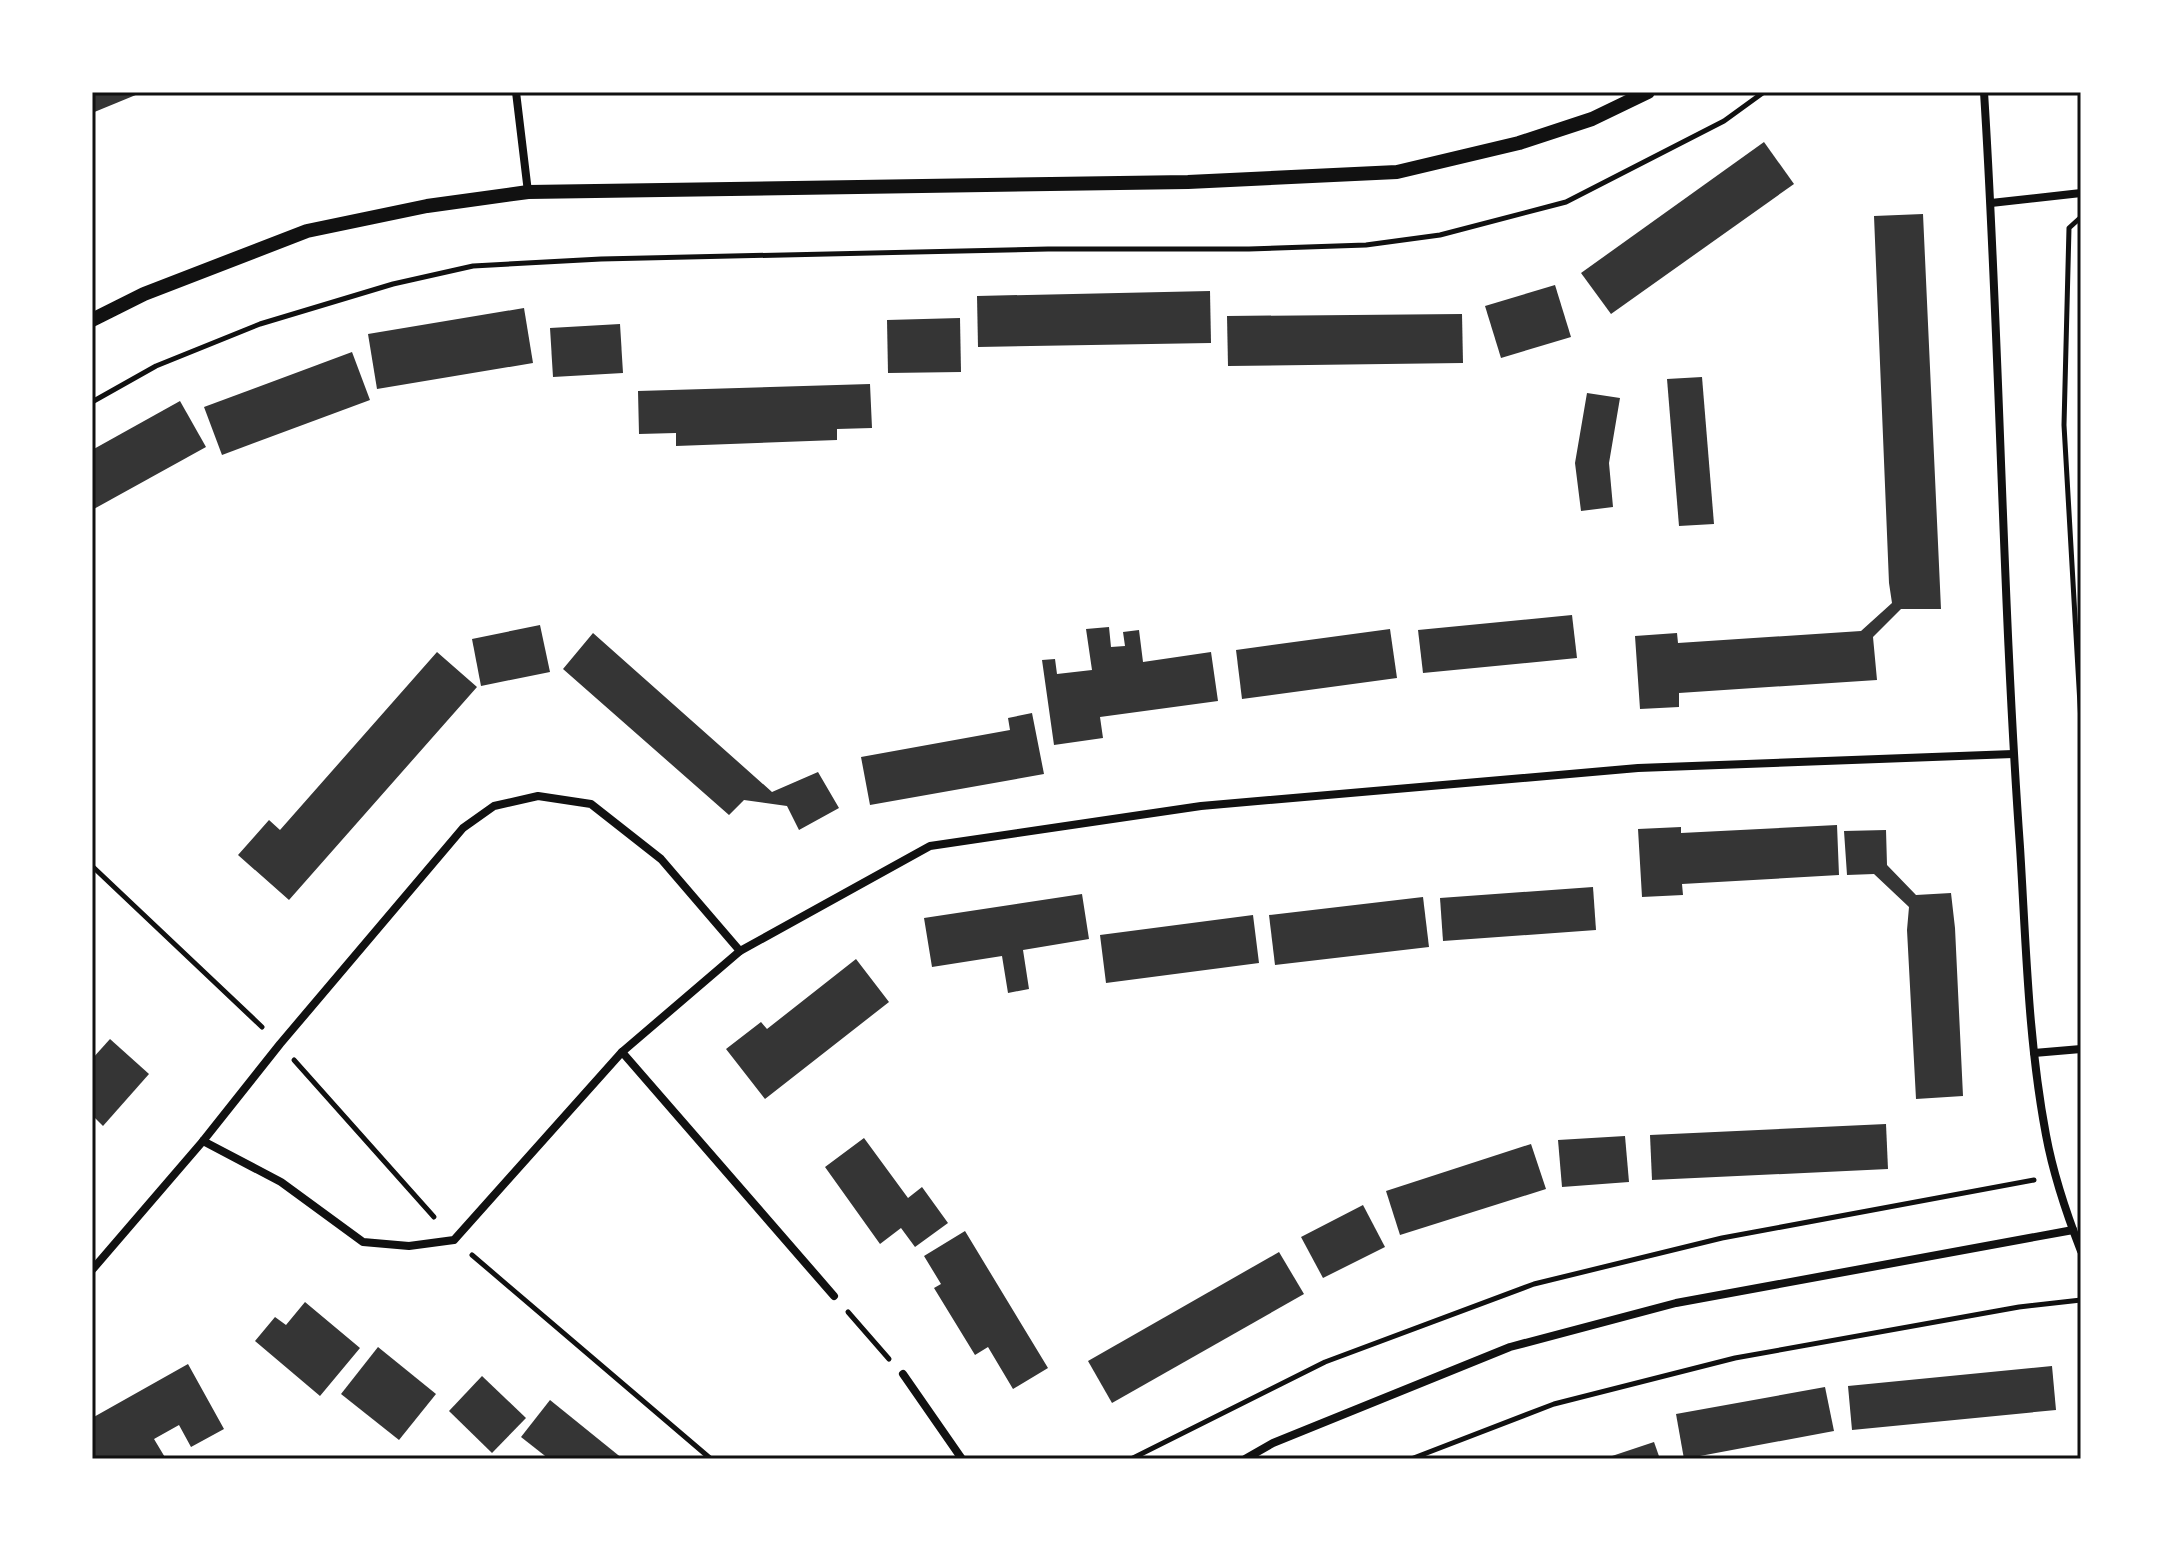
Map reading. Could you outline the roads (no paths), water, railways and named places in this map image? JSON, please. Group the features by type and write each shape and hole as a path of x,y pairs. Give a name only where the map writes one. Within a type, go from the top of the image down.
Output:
{"street":[{"path":"516,92 528,192"},
{"path":"92,320 144,294 307,231 427,206 528,192 1188,182 1397,172 1519,143 1592,119 1648,92"},
{"path":"1984,92 2013,754 2034,1053 2046,1138 2081,1251"},
{"path":"1991,203 2081,193"},
{"path":"203,1141 281,1182 363,1242 409,1246 454,1240 622,1052 740,951 930,846 1201,806 1607,770 2013,754"},
{"path":"92,1270 463,828 494,806 538,796 591,804 661,859 740,951"},
{"path":"2034,1053 2081,1049"},
{"path":"622,1052 834,1296"},
{"path":"1245,1459 1273,1443 1510,1347 1676,1303 2073,1230"},
{"path":"903,1374 962,1459"}]}
